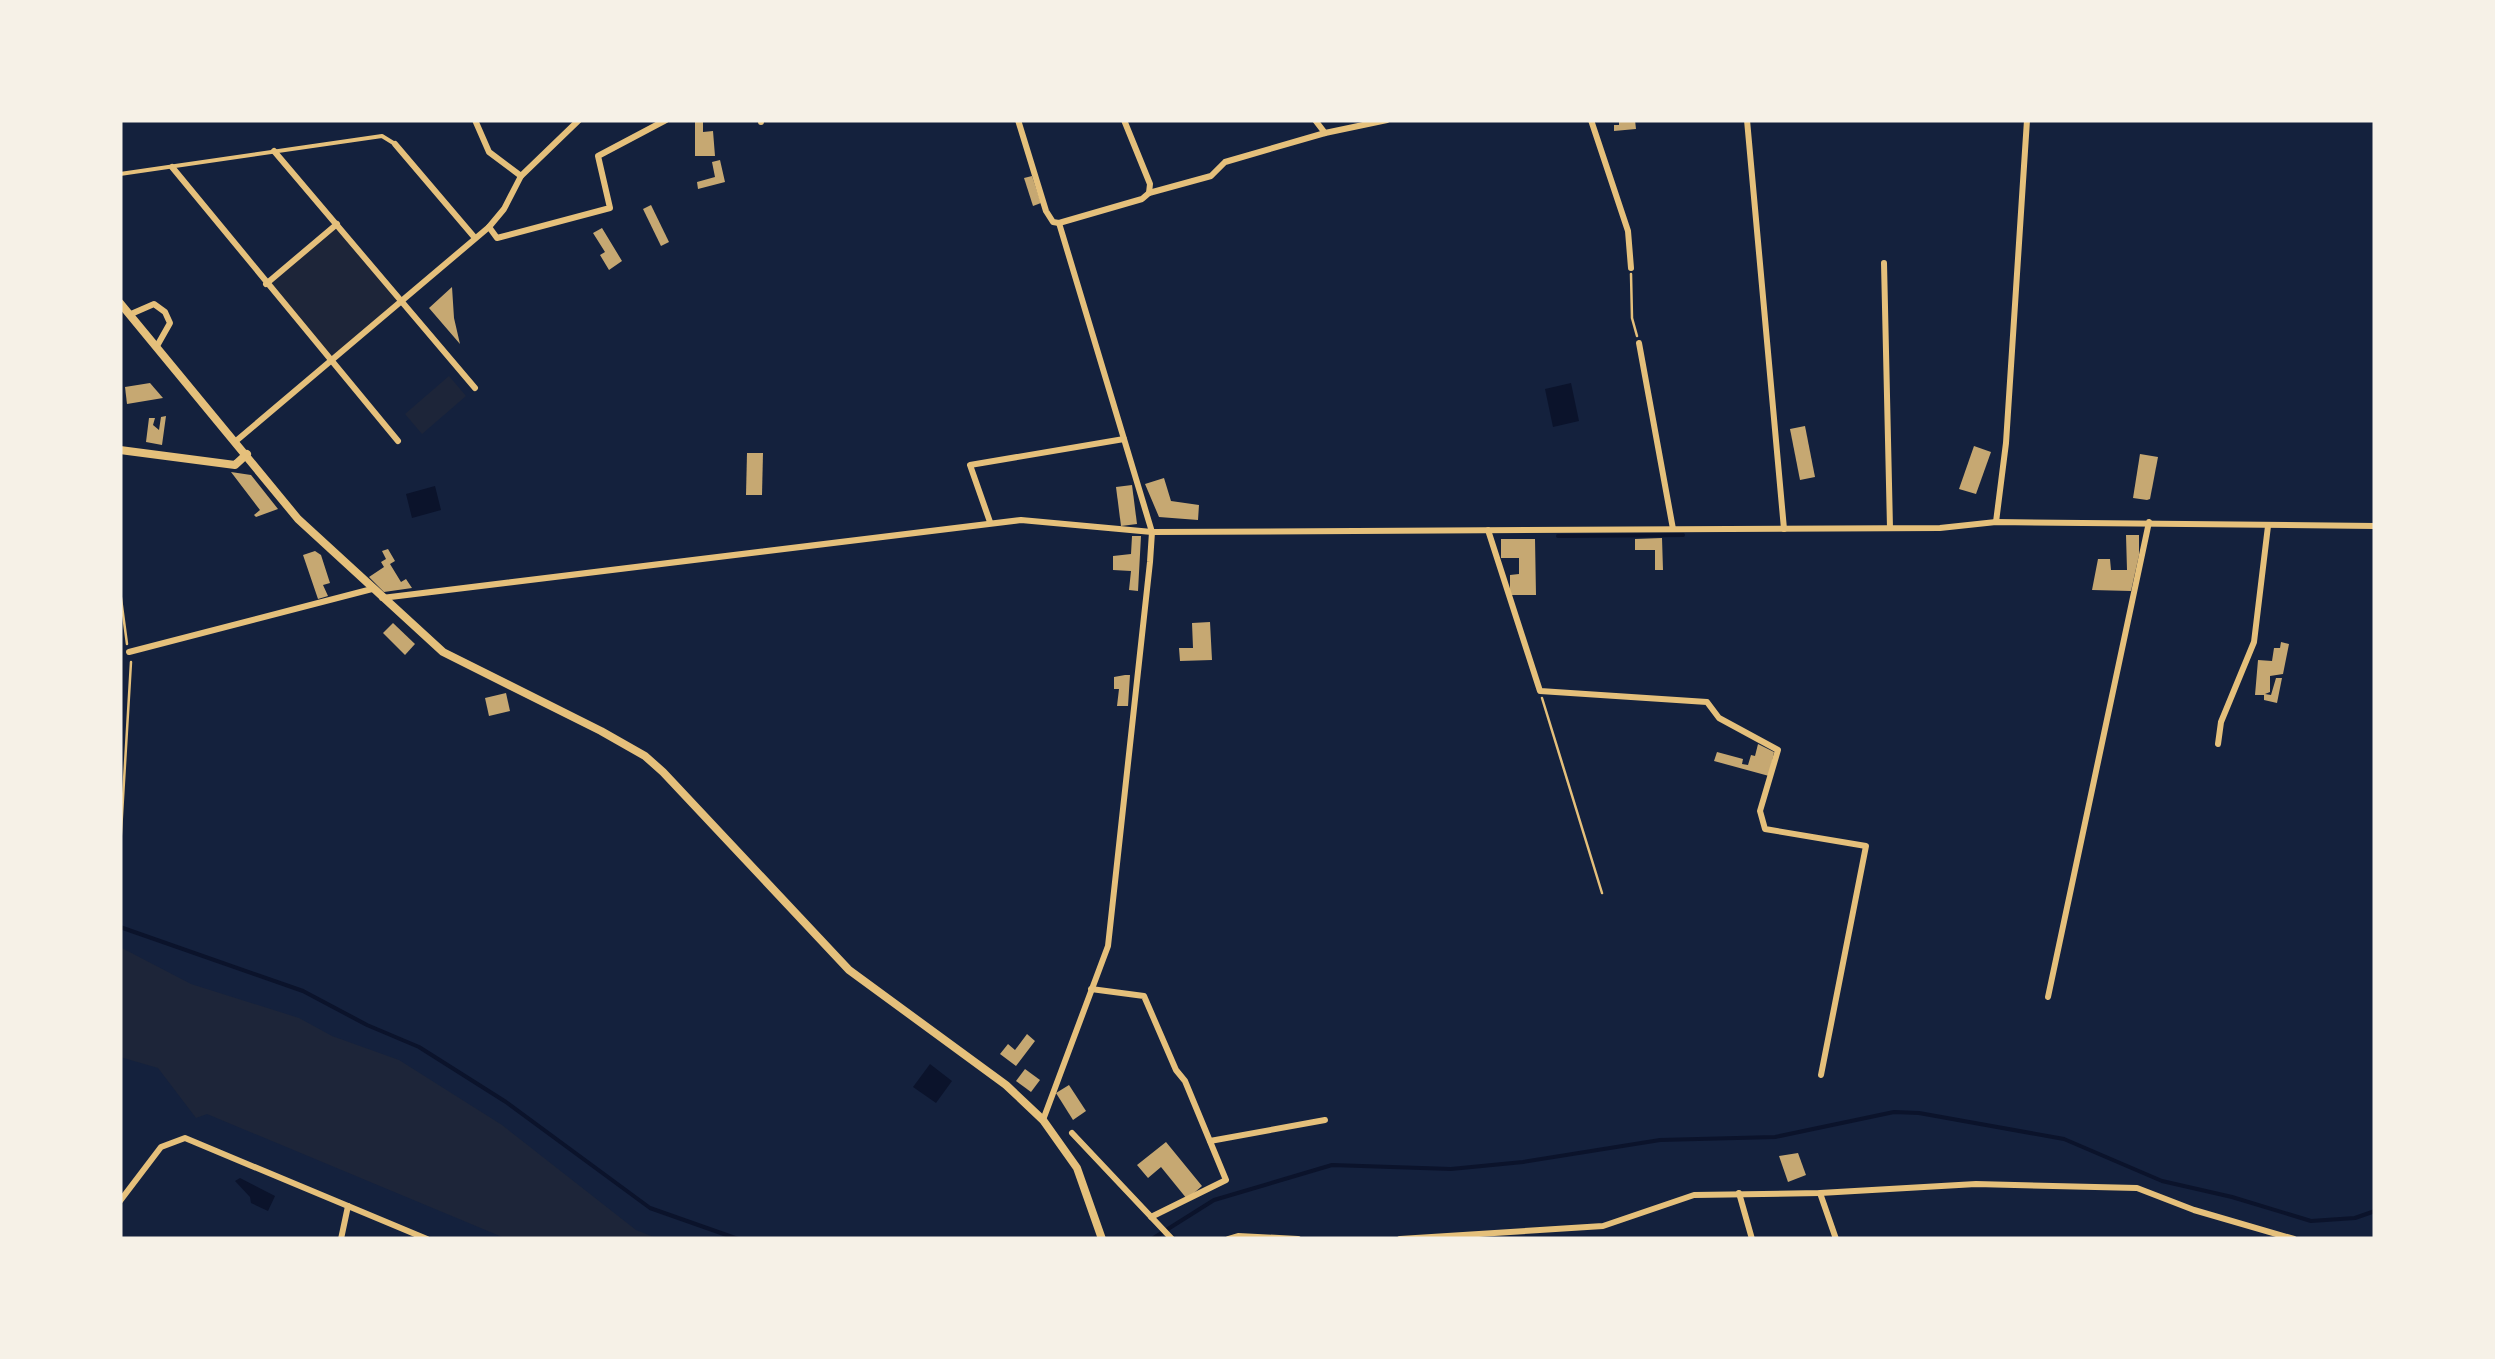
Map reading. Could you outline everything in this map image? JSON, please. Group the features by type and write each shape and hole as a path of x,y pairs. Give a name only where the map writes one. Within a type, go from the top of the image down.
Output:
{"street":[{"path":"475,120 489,152 521,176"},
{"path":"236,441 489,227 504,209 521,176 579,120"},
{"path":"489,227 497,238 610,208 598,156 666,120"},
{"path":"1018,120 1046,212 1053,222 1059,223 1212,176 1224,162 1387,120"},
{"path":"1124,120 1150,184 1150,193"},
{"path":"1315,120 1326,133"},
{"path":"1591,120 1628,231 1631,268"},
{"path":"1746,120 1784,529"},
{"path":"1996,522 2006,443 2027,120"},
{"path":"120,174 382,136 395,144 475,238"},
{"path":"274,151 476,388"},
{"path":"172,166 398,441"},
{"path":"1043,1120 1108,946 1152,532 1059,223"},
{"path":"266,284 337,224"},
{"path":"1884,263 1890,528"},
{"path":"120,304 298,519 372,590 444,652 645,756 849,970 1006,1085 1043,1120 1077,1168 1102,1239"},
{"path":"131,314 154,304 166,312 170,323 157,346"},
{"path":"1639,344 1673,530"},
{"path":"990,522 970,464 1124,438"},
{"path":"120,450 234,465 247,454"},
{"path":"382,598 990,522 1050,521 1152,532 1940,528 1996,522 2375,526"},
{"path":"2048,997 2149,522"},
{"path":"2218,744 2221,722 2254,642 2268,526"},
{"path":"1488,530 1540,691 1707,702 1719,718 1778,750 1760,811 1765,829 1866,846 1821,1075"},
{"path":"129,652 372,590"},
{"path":"1091,989 1144,996 1226,1180 1151,1217"},
{"path":"1210,1141 1325,1120"},
{"path":"1072,1134 1172,1239"},
{"path":"120,1200 162,1147 186,1138 427,1239"},
{"path":"1400,1239 1604,1226 1694,1195 1976,1184 2137,1188 2294,1239"},
{"path":"1739,1193 1752,1239"},
{"path":"1820,1193 1836,1239"},
{"path":"341,1239 348,1206"},
{"path":"1228,1239 1298,1239"}],"path":[{"path":"1631,268 1632,318 1639,344"},
{"path":"120,591 129,652 120,849"},
{"path":"1540,691 1602,892"}],"shaded area":[{"path":"337,224 401,300 331,360 266,284"},
{"path":"449,376 466,396 422,434 405,414"},
{"path":"1571,383 1579,421 1553,427 1545,389"},
{"path":"435,486 441,510 412,518 406,494"},
{"path":"120,947 191,984 299,1018 332,1036 399,1060 502,1125 636,1230 659,1239 507,1239 207,1114 196,1118 158,1068 120,1057"},
{"path":"930,1064 952,1081 936,1103 913,1087"},
{"path":"240,1178 275,1196 268,1211 251,1203 235,1181"}],"building":[{"path":"1619,120 1635,120 1636,129 1614,131"},
{"path":"695,121 703,121 703,132 713,131 715,156 695,156"},
{"path":"720,160 725,182 698,189 697,182 715,177 712,162"},
{"path":"1032,176 1041,203 1033,206 1024,178"},
{"path":"651,205 669,242 661,246 643,209"},
{"path":"602,228 622,261 609,270 600,255 605,252 593,233"},
{"path":"452,287 454,318 460,344 429,308"},
{"path":"150,383 163,398 127,404 125,387"},
{"path":"166,416 162,445 146,442 149,418 155,418 153,425 159,430 161,417"},
{"path":"1805,426 1815,477 1800,480 1790,429"},
{"path":"1974,446 1991,452 1976,494 1959,489"},
{"path":"747,453 763,453 762,495 746,495"},
{"path":"2140,454 2158,457 2147,500 2133,498"},
{"path":"231,472 251,475 278,509 256,517 260,510"},
{"path":"1164,478 1171,501 1199,505 1198,520 1159,517 1145,484"},
{"path":"1132,485 1137,524 1121,526 1116,487"},
{"path":"2126,535 2139,535 2131,591 2092,590 2098,559 2110,559 2111,570 2127,570"},
{"path":"1132,536 1141,536 1138,591 1129,590 1131,571 1113,570 1113,556 1131,554"},
{"path":"1662,538 1663,570 1655,570 1655,550 1635,550 1635,539"},
{"path":"1501,539 1535,539 1536,595 1510,595 1510,575 1519,574 1519,558 1501,558"},
{"path":"388,549 395,561 390,564 401,582 406,579 412,588 384,592 369,577 384,567 382,551"},
{"path":"315,551 321,555 330,583 323,585 328,596 318,599 303,555"},
{"path":"1210,622 1212,660 1180,661 1179,648 1193,648 1192,623"},
{"path":"393,623 415,644 405,655 383,633"},
{"path":"2281,642 2289,644 2283,674 2270,676 2270,692 2265,694 2271,695 2276,678 2282,678 2277,703 2264,700 2264,695 2255,695 2258,660 2272,661 2274,648 2280,648"},
{"path":"1130,675 1128,706 1117,706 1119,689 1114,689 1114,677"},
{"path":"506,693 510,711 489,716 485,698"},
{"path":"1758,744 1774,752 1769,776 1714,761 1717,752 1743,759 1742,764 1748,765"},
{"path":"1027,1034 1035,1041 1016,1066 1000,1054 1008,1044 1015,1050"},
{"path":"1025,1069 1040,1080 1031,1092 1016,1081"},
{"path":"1069,1085 1086,1111 1073,1120 1056,1093"},
{"path":"1166,1142 1202,1186 1187,1199 1161,1167 1148,1178 1137,1165"},
{"path":"1798,1153 1806,1175 1788,1182 1779,1156"}],"waterway":[{"path":"1558,536 1683,535"},
{"path":"120,927 303,991 419,1047 506,1102 650,1208 738,1239"},
{"path":"1152,1239 1214,1200 1332,1165 1451,1169 1660,1140 1775,1137 1894,1112 2064,1139 2162,1181 2311,1221 2355,1218 2375,1211"}]}
